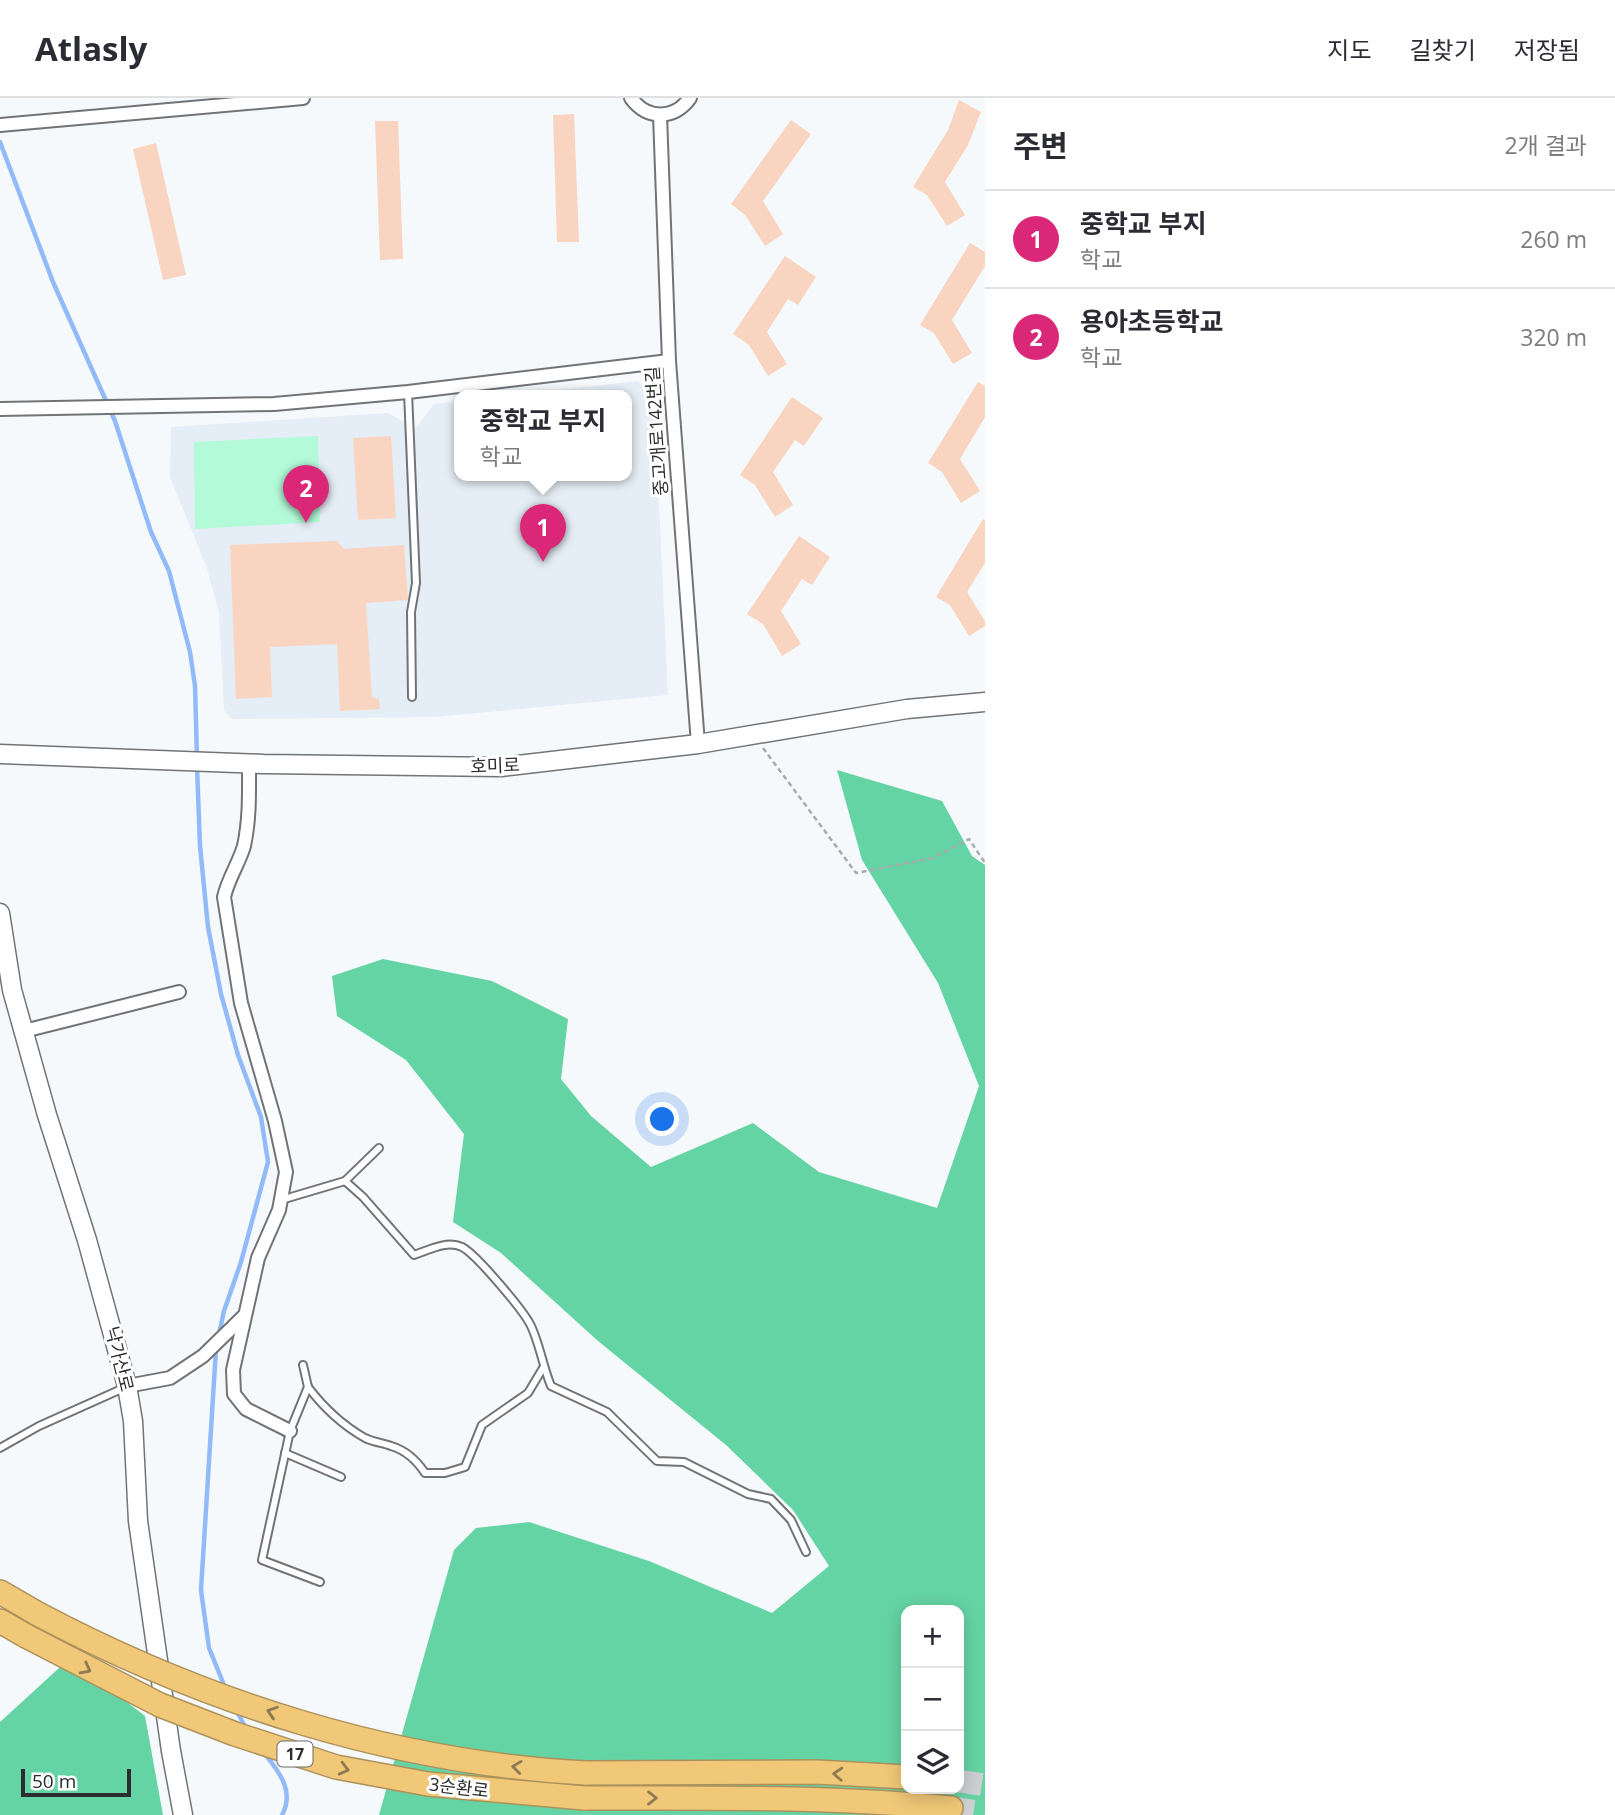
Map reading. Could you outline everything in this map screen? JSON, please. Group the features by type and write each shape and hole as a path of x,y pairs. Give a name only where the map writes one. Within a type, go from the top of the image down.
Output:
{"highway":[{"name":"3순환로","path":"0,1592 93,1642 189,1684 315,1726 474,1762 585,1773 817,1773 901,1777"},
{"name":"3순환로","path":"0,1621 160,1705 235,1734 337,1767 428,1784 584,1798 720,1798 903,1803 951,1808"}],"street":[{"path":"0,125 303,98"},
{"path":"631,98 639,108 660,115 671,114 690,98"},
{"name":"중고개로142번길","path":"660,115 669,360 698,744"},
{"path":"0,409 274,404 408,392 669,360"},
{"name":"호미로","path":"0,754 248,764 501,767 698,744 907,709 985,702"},
{"path":"248,764 250,810 243,848 228,879 225,897 241,1003 275,1121 286,1172 279,1210 258,1258 233,1370 234,1394 246,1409 290,1431"},
{"name":"낙가산로","path":"0,913 12,990 47,1115 87,1240 127,1386 133,1421 138,1521 171,1751 183,1815"},
{"path":"24,1031 179,992"},
{"path":"127,1386 170,1378 203,1356 246,1314"}],"lane":[{"path":"408,392 416,583 411,612 412,696"},
{"path":"281,1200 345,1181 379,1148"},
{"path":"345,1181 363,1197 414,1255 445,1245 462,1247 488,1271 530,1325 551,1386 607,1412 657,1461 684,1462 748,1494 771,1499 791,1520 806,1552"},
{"path":"303,1364 307,1387 342,1423 368,1440 395,1447 416,1461 425,1473 445,1473 465,1467 482,1425 528,1392 543,1368"},
{"path":"0,1448 39,1426 127,1386"},
{"path":"307,1387 290,1431 262,1560 320,1582"},
{"path":"285,1453 341,1477"}],"path":[{"path":"753,734 856,873 933,858 969,839 985,863"}],"shaded area":[{"path":"638,381 654,397 668,695 435,717 231,719 224,710 219,613 207,568 170,477 171,427 388,413 416,428 434,404 454,402 454,481 632,481 632,390 559,390"}],"green space":[{"path":"318,436 320,522 195,529 194,442"},
{"path":"837,770 942,801 972,856 985,865 985,1815 379,1815 454,1550 476,1528 529,1522 649,1561 772,1613 829,1566 793,1510 726,1445 598,1341 501,1253 453,1222 464,1134 406,1060 337,1016 332,976 383,959 492,981 568,1019 561,1079 591,1116 651,1167 753,1123 819,1172 937,1208 979,1086 938,983 862,860"},
{"path":"70,1658 145,1716 163,1815 0,1815 0,1722"}],"building":[{"path":"959,100 981,112 968,145 945,182 965,215 947,226 927,195 913,187 948,130"},
{"path":"574,114 579,242 557,242 553,115"},
{"path":"791,120 811,134 763,201 783,234 765,246 745,215 731,204"},
{"path":"375,121 398,121 403,259 380,260"},
{"path":"156,143 186,275 163,280 133,149"},
{"path":"970,243 985,252 985,266 952,320 972,353 953,364 934,333 920,325"},
{"path":"785,256 816,277 798,305 788,299 767,332 787,364 768,376 749,345 733,334"},
{"path":"978,382 985,386 985,417 960,459 980,491 961,503 942,472 928,463"},
{"path":"792,397 823,418 804,446 795,440 773,472 793,505 775,517 755,485 740,475"},
{"path":"391,436 396,518 358,520 353,438"},
{"path":"983,519 985,563 967,592 985,621 985,626 969,636 950,605 936,597"},
{"path":"799,536 830,557 812,585 802,579 781,611 801,644 782,656 763,624 747,614"},
{"path":"337,541 344,549 404,545 408,600 366,603 372,697 379,699 380,709 340,711 337,644 270,647 272,697 236,699 230,545"}],"waterway":[{"path":"0,142 53,282 115,421 151,532 169,571 190,652 195,686 197,758"},
{"path":"197,767 200,846 208,927 221,994 238,1055 261,1117 268,1162 219,1334"},
{"path":"216,1349 201,1590 209,1648 226,1690"},
{"path":"236,1710 247,1730"},
{"path":"265,1754 284,1782 287,1798 282,1815"}],"tunnel":[{"path":"964,1782 985,1785"},
{"path":"951,1808 985,1813"}],"place":[{"name":"용아초등학교","path":"306,523"},
{"name":"중학교 부지","path":"543,562"}]}
